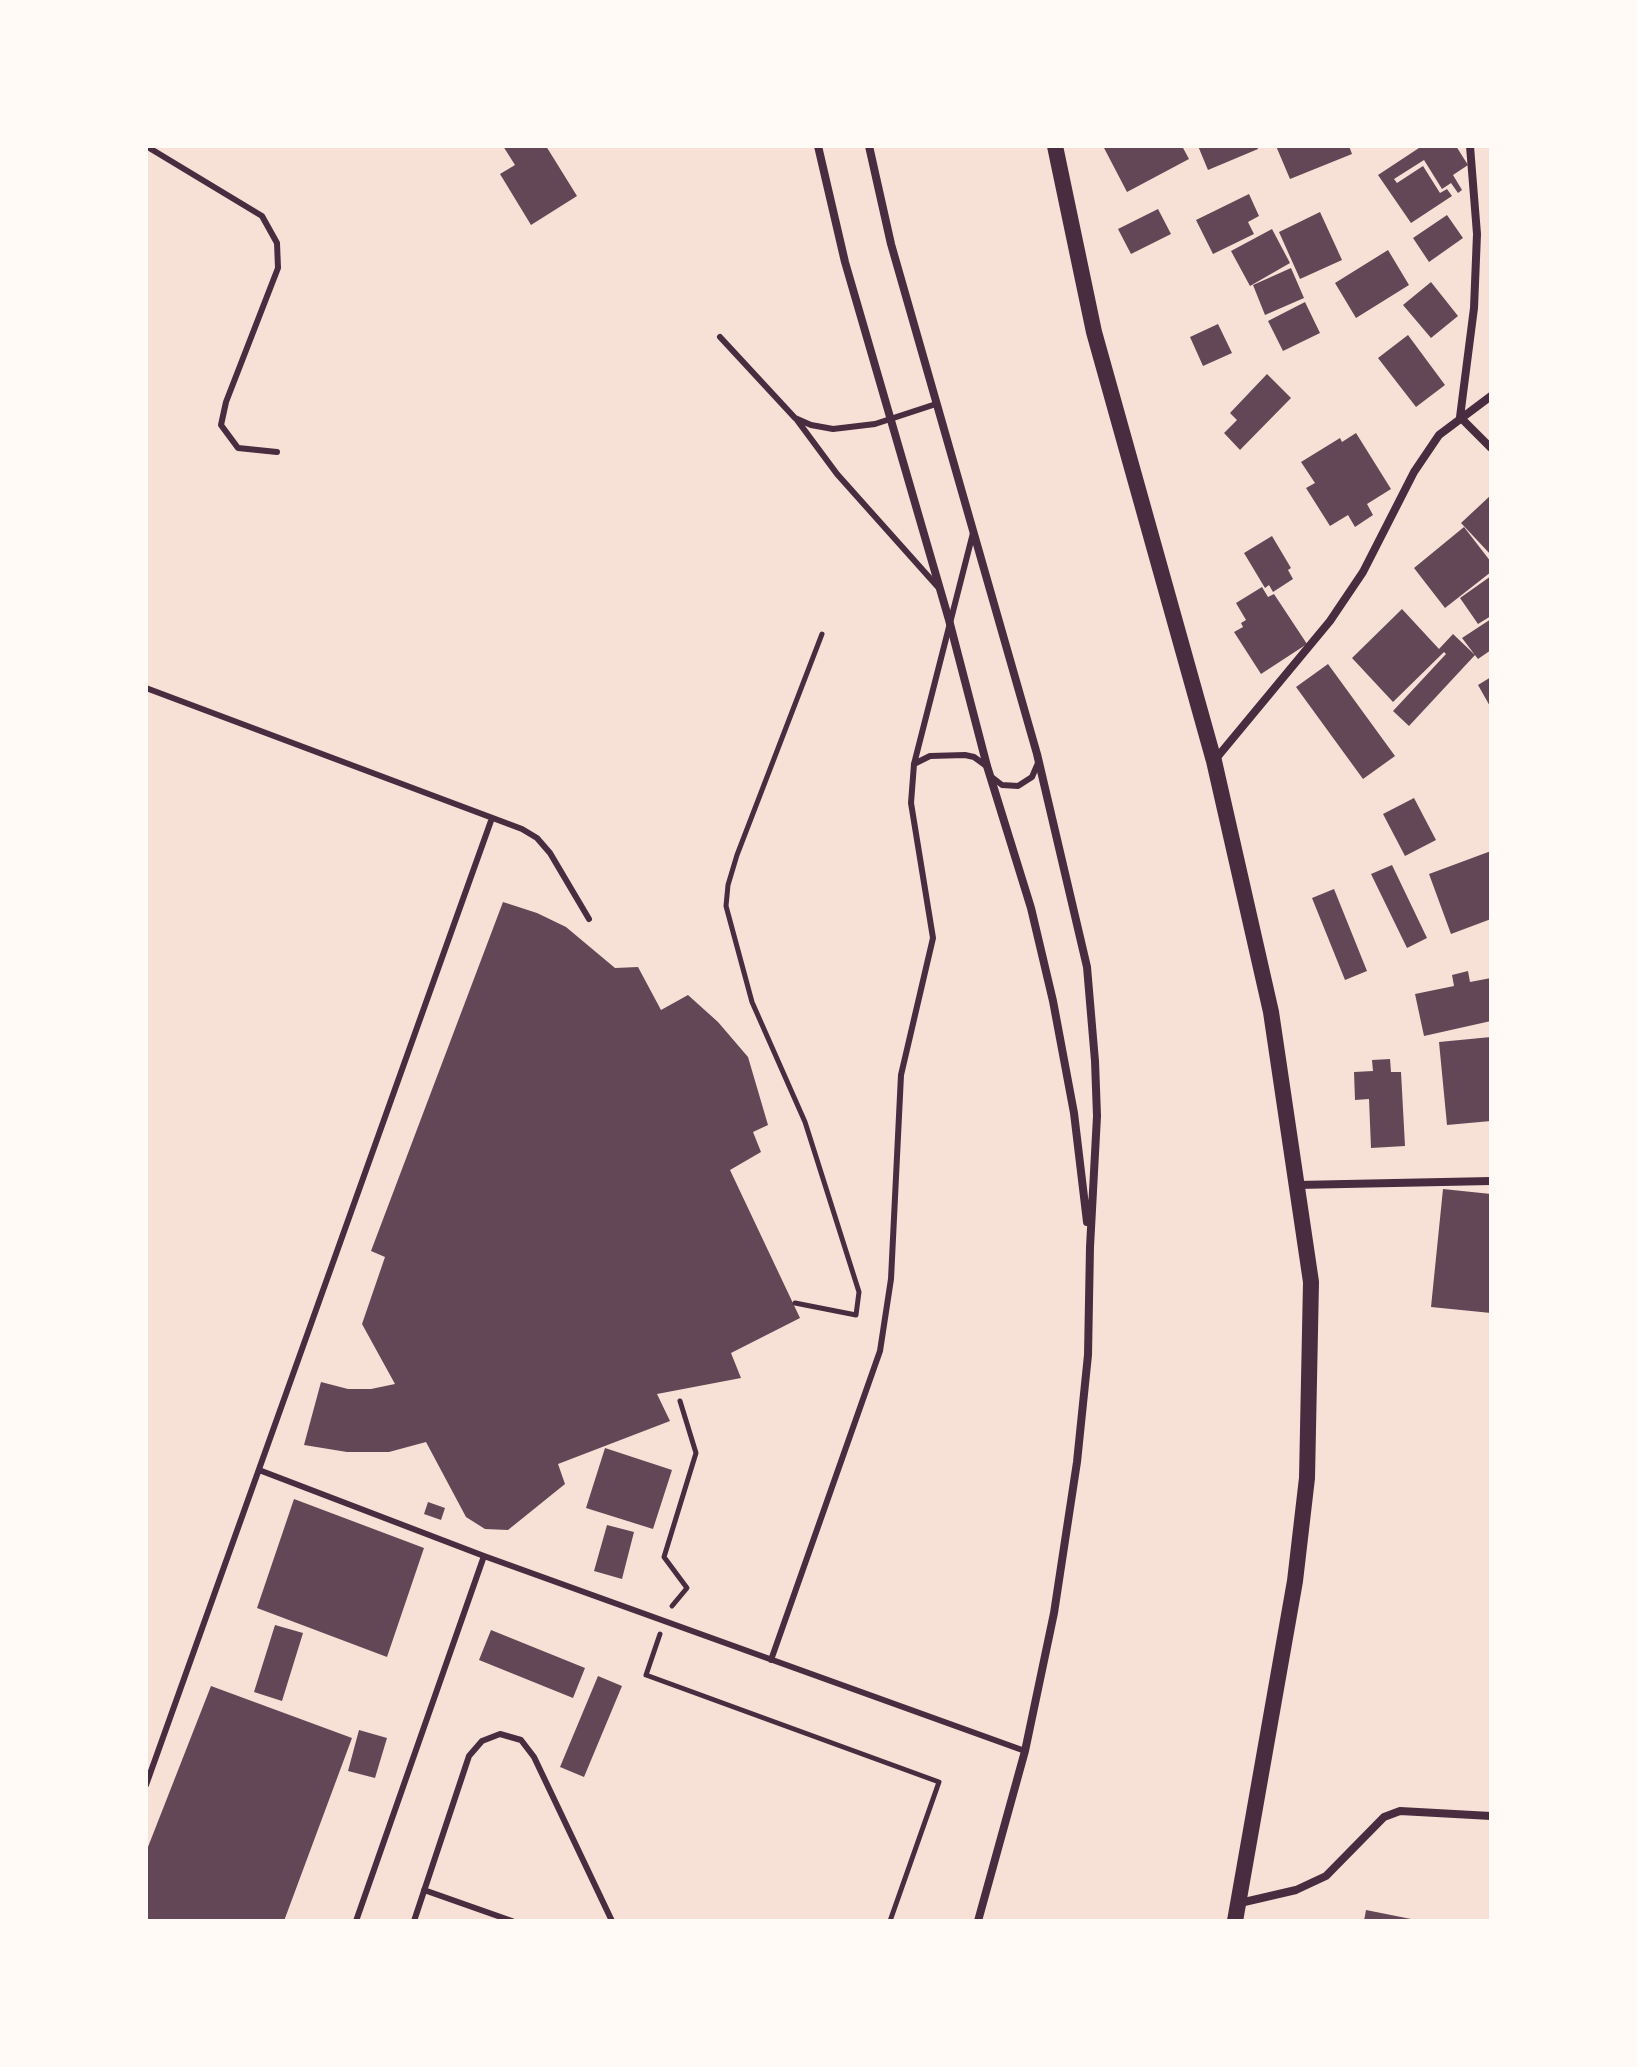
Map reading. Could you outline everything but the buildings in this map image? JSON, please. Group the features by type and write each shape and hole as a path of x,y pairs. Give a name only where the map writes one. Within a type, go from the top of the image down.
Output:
{"main road":[{"path":"1055,146 1094,332 1214,761 1271,1012 1311,1282 1307,1478 1295,1581 1235,1921"}],"street":[{"path":"818,146 845,262 940,588 987,766 1031,908 1053,1001 1074,1113 1090,1247"},
{"path":"869,146 891,244 1037,754 1087,967 1097,1116 1088,1355 1077,1462 1054,1613 1025,1751 978,1921"},
{"path":"1460,417 1475,293 1477,234 1470,146"},
{"path":"1214,761 1330,621 1363,572 1414,472 1439,435 1491,396"},
{"path":"1460,417 1491,448"},
{"path":"1296,1185 1491,1181"},
{"path":"1240,1903 1296,1890 1326,1876 1384,1817 1400,1811 1491,1816"}],"lane":[{"path":"146,146 262,216 277,243 278,268 226,402 221,425 238,448 277,452"},
{"path":"720,337 795,418 837,474 940,588"},
{"path":"795,418 833,429 891,419 936,404"},
{"path":"771,1660 880,1351 891,1279 901,1075 933,938 911,803 914,764 974,529"},
{"path":"146,688 522,829 537,838 550,853 589,919"},
{"path":"914,764 930,756 965,755 981,760 995,781 1002,785 1018,786 1026,783 1036,770 1037,754"},
{"path":"146,1785 492,818"},
{"path":"259,1470 484,1556 1025,1751"},
{"path":"356,1921 484,1556"},
{"path":"414,1921 469,1756 490,1736 510,1735 521,1740 534,1757 612,1921"},
{"path":"424,1890 512,1921"}],"path":[{"path":"795,1303 856,1315 859,1292 805,1122 752,1002 726,906 728,885 737,855 822,634"}]}
